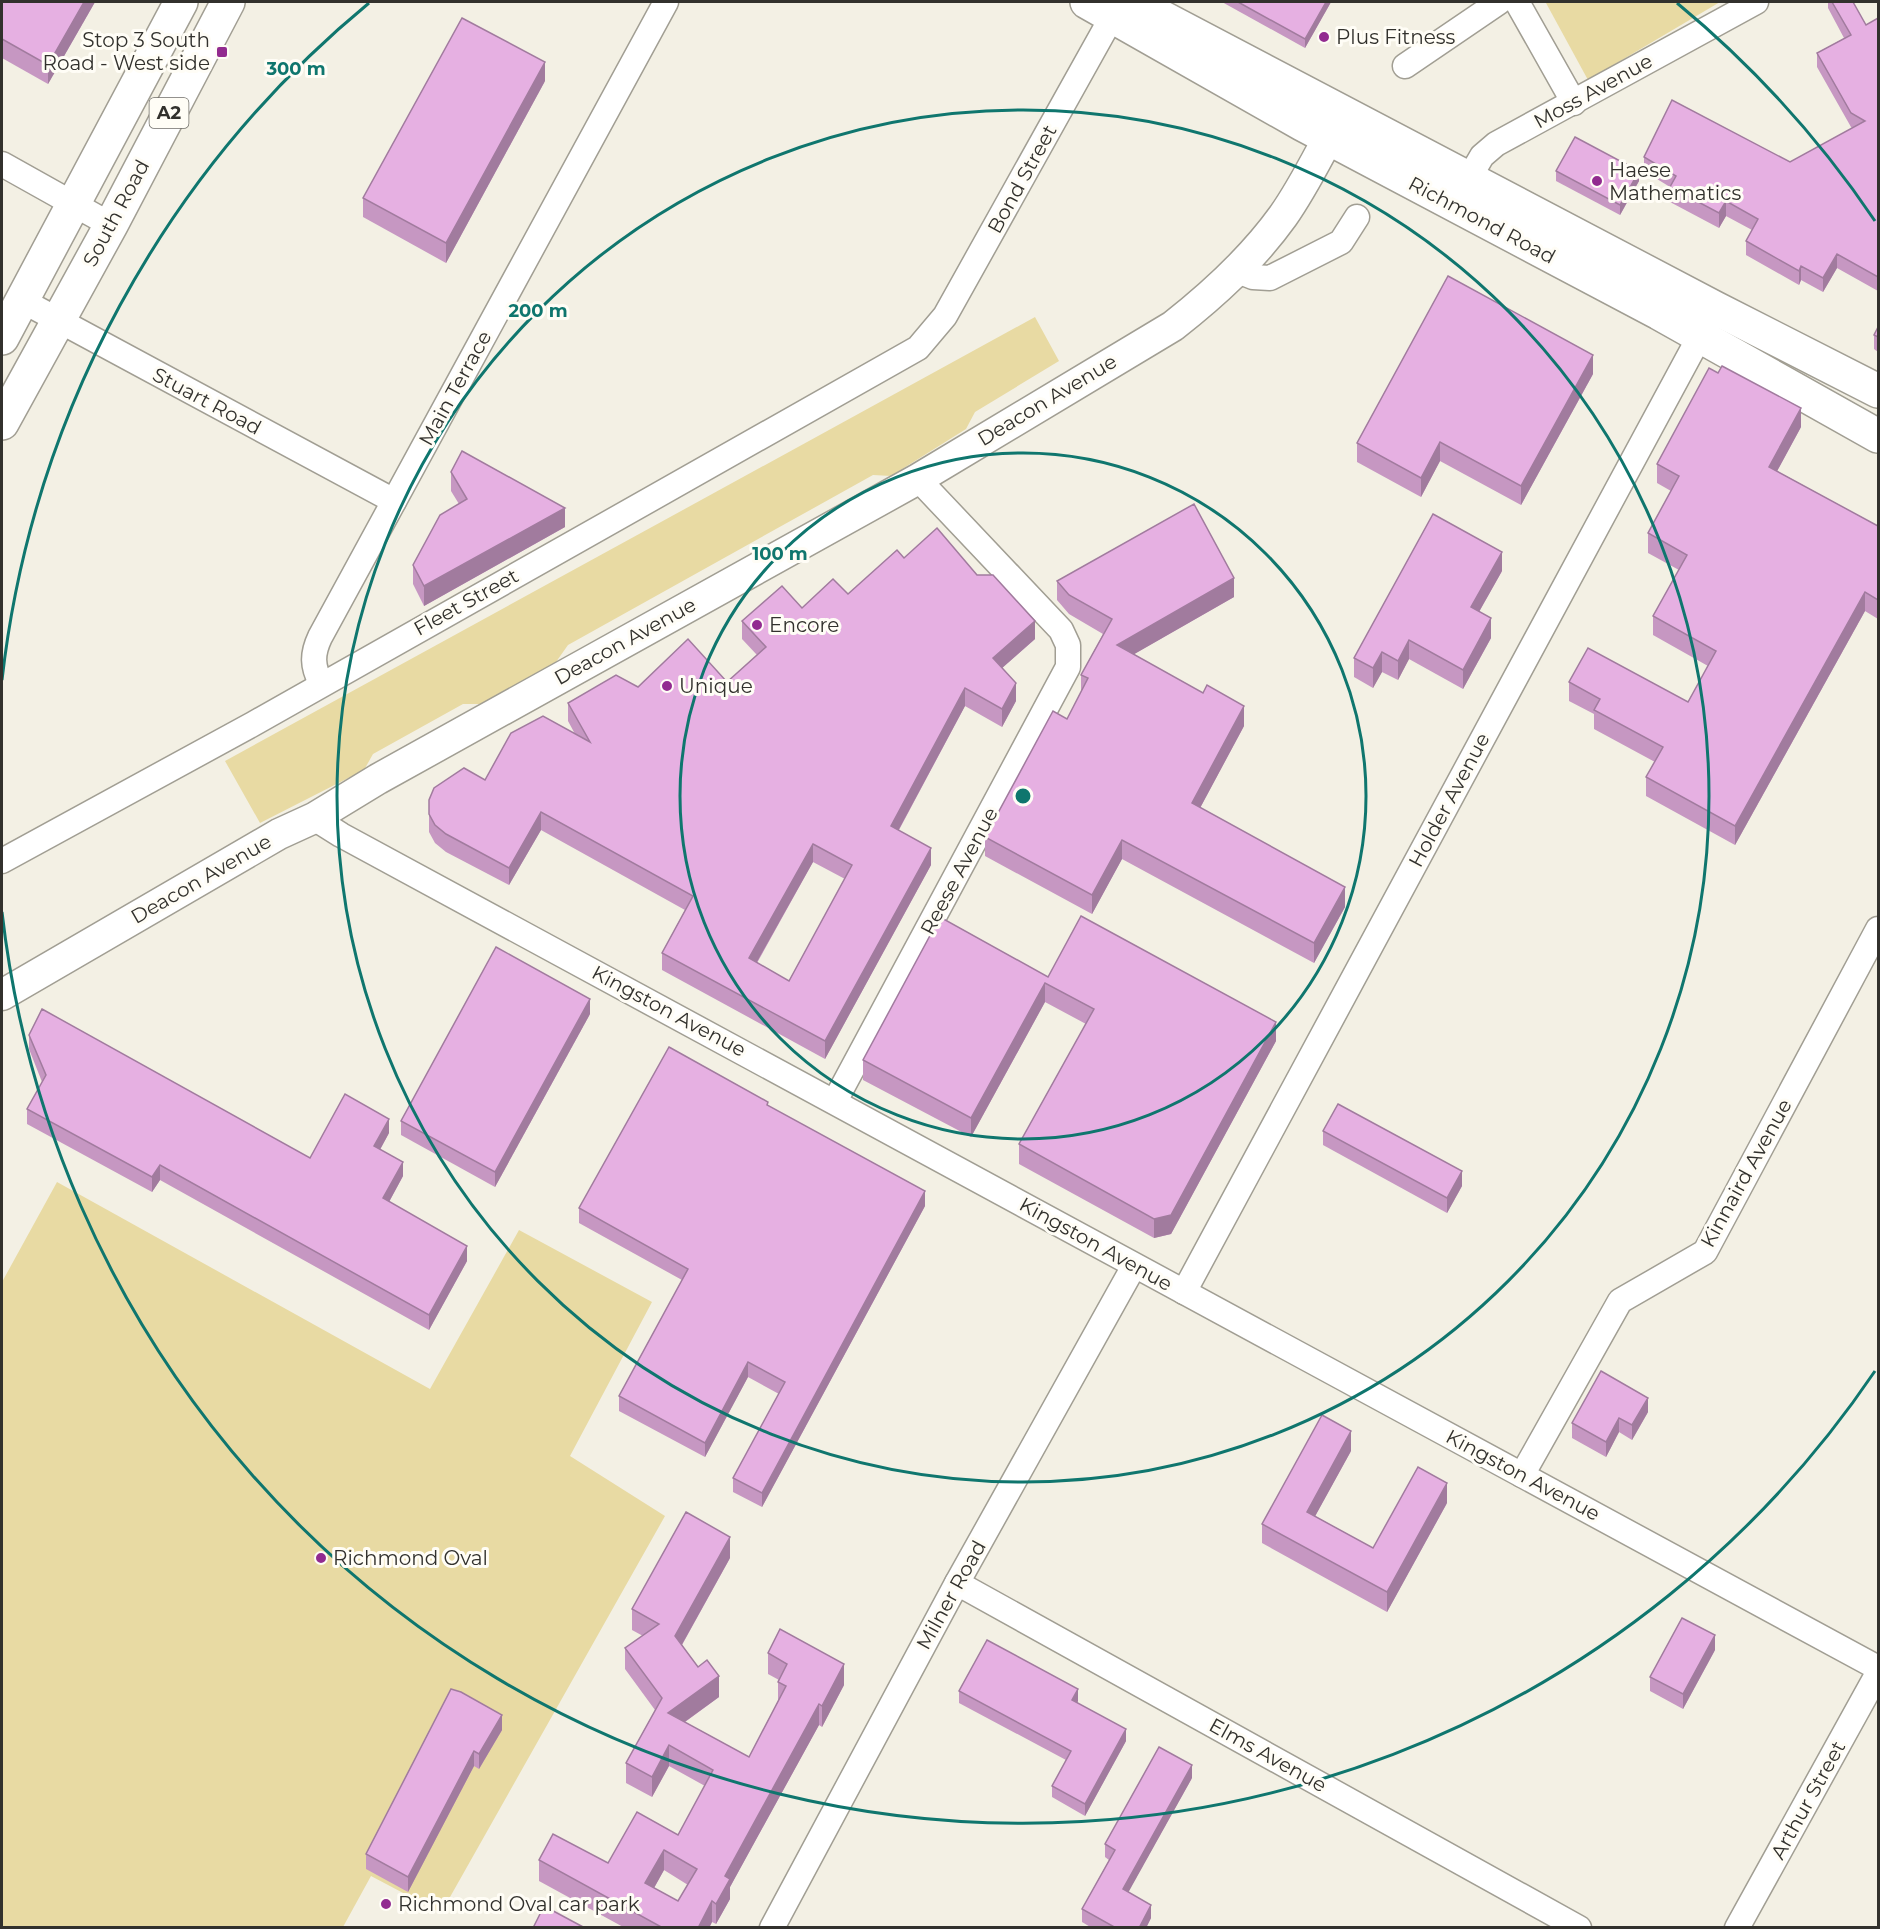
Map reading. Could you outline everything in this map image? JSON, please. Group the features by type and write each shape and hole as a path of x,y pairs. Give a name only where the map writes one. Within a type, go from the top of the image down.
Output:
{"main road":[{"name":"A2","path":"2,338 181,2"},
{"name":"South Road","path":"2,423 111,225 228,2"},
{"name":"Richmond Road","path":"1115,5 1707,322 1878,436"},
{"name":"Richmond Road","path":"1707,322 1878,391"}],"street":[{"name":"Main Terrace","path":"321,683 313,669 313,658 318,640 666,2"},
{"path":"1405,66 1499,2"},
{"path":"1517,2 1574,103"},
{"name":"Moss Avenue","path":"1461,192 1482,156 1496,144 1756,2"},
{"name":"Bond Street","path":"928,340 945,316 1115,5"},
{"name":"Deacon Avenue","path":"2,995 279,834 314,818 388,773 918,479 1173,326 1238,271 1284,215 1336,125"},
{"path":"2,164 111,225"},
{"path":"1238,271 1253,277 1270,278 1341,242 1357,217"},
{"name":"Stuart Road","path":"21,300 393,501"},
{"name":"Holder Avenue","path":"1184,1292 1707,322"},
{"name":"Fleet Street","path":"2,861 918,348 928,340"},
{"name":"Reese Avenue","path":"835,1101 1068,667 1068,645 1061,630 918,479"},
{"name":"Kingston Avenue","path":"314,818 341,835 835,1101 1134,1266 1878,1668"},
{"name":"Kinnaird Avenue","path":"1522,1475 1620,1302 1705,1252 1878,929"},
{"name":"Milner Road","path":"772,1928 957,1583 1134,1266"},
{"name":"Elms Avenue","path":"957,1583 1579,1928"},
{"name":"Arthur Street","path":"1737,1928 1878,1673"}],"shaded area":[{"path":"1720,2 1588,80 1546,3"},
{"path":"1035,317 1059,361 975,412 966,429 891,476 873,475 568,645 556,662 481,704 463,704 373,754 364,770 260,823 225,761"},
{"name":"Richmond Oval","path":"57,1182 430,1389 519,1230 652,1302 570,1456 665,1516 441,1913 371,1876 343,1927 2,1928 2,1282"}],"building":[{"path":"2,2 84,2 48,65 2,39"},
{"path":"1238,2 1326,2 1305,39"},
{"path":"1832,2 1853,2 1866,25 1878,18 1878,277 1837,254 1823,278 1801,266 1799,271 1746,241 1758,219 1726,201 1719,213 1670,187 1676,176 1644,157 1672,100 1790,162 1865,121 1851,113 1817,53 1851,35"},
{"path":"462,18 545,62 446,243 363,198"},
{"name":"Haese Mathematics","path":"1575,137 1639,171 1620,205 1556,171"},
{"path":"1448,276 1593,355 1521,486 1440,442 1421,478 1357,443"},
{"path":"1722,366 1801,408 1769,467 1878,526 1878,600 1865,592 1735,826 1646,777 1663,747 1594,710 1600,699 1569,682 1588,648 1688,702 1716,651 1653,616 1687,555 1648,533 1679,476 1657,464 1709,368 1718,373"},
{"path":"462,451 565,508 424,586 413,565 440,515 467,499 451,472"},
{"path":"1194,504 1234,578 1117,645 1203,693 1207,685 1244,706 1192,803 1345,887 1314,943 1122,840 1092,895 985,837 1053,711 1067,719 1088,678 1081,675 1112,619 1069,595 1057,581"},
{"path":"1433,514 1502,552 1471,607 1491,618 1463,670 1409,640 1398,661 1382,652 1373,668 1354,658"},
{"path":"937,528 977,575 993,575 1035,621 993,658 1016,683 1002,709 965,688 891,826 931,848 825,1041 662,953 693,896 541,812 509,868 446,834 435,825 429,814 429,800 434,788 464,768 485,780 511,733 543,716 590,742 568,703 616,675 638,687 688,639 727,682 766,647 742,621 782,586 802,608 833,579 848,594 897,550 904,558","holes":["813,844 852,865 789,981 749,958"]},
{"path":"1081,916 1276,1022 1171,1215 1154,1219 1019,1144 1094,1009 1045,983 971,1118 863,1060 940,917 1048,977"},
{"path":"496,947 590,999 495,1172 401,1121"},
{"path":"42,1009 310,1158 345,1094 389,1119 374,1146 403,1162 383,1198 467,1246 429,1315 160,1165 152,1177 27,1109 46,1075 29,1035"},
{"path":"669,1047 768,1102 767,1105 925,1191 762,1493 733,1478 785,1382 748,1362 705,1443 619,1396 688,1269 579,1208"},
{"path":"1338,1104 1462,1171 1447,1198 1323,1131"},
{"path":"1601,1371 1648,1398 1632,1425 1619,1418 1606,1442 1572,1423"},
{"path":"1322,1415 1351,1431 1307,1512 1373,1548 1418,1467 1447,1483 1387,1592 1262,1524"},
{"path":"686,1512 730,1537 675,1636 698,1667 707,1660 719,1676 668,1713 749,1757 786,1686 778,1682 787,1664 768,1653 780,1629 844,1664 822,1706 819,1704 725,1876 730,1879 716,1904 712,1901 698,1928 663,1928 539,1860 553,1834 608,1863 637,1812 678,1835 713,1770 669,1745 652,1777 626,1763 662,1698 625,1648 659,1624 632,1609","holes":["664,1850 697,1869 678,1901 645,1883"]},
{"path":"1682,1618 1715,1635 1683,1694 1650,1677"},
{"path":"987,1640 1078,1689 1072,1700 1126,1729 1085,1804 1052,1786 1071,1751 959,1691"},
{"path":"451,1689 461,1692 502,1715 479,1754 474,1751 408,1877 366,1854"},
{"path":"1159,1747 1192,1765 1123,1889 1151,1905 1139,1928 1116,1928 1082,1909 1115,1850 1105,1844"},
{"path":"544,1906 585,1928 533,1928"}],"place":[{"name":"Plus Fitness","path":"1324,37"},
{"name":"Stop 3 South Road - West side","path":"222,52"},
{"name":"Haese Mathematics","path":"1597,181"},
{"name":"Encore","path":"757,625"},
{"name":"Unique","path":"667,686"},
{"name":"Richmond Oval","path":"321,1558"},
{"name":"Richmond Oval car park","path":"386,1904"}]}
